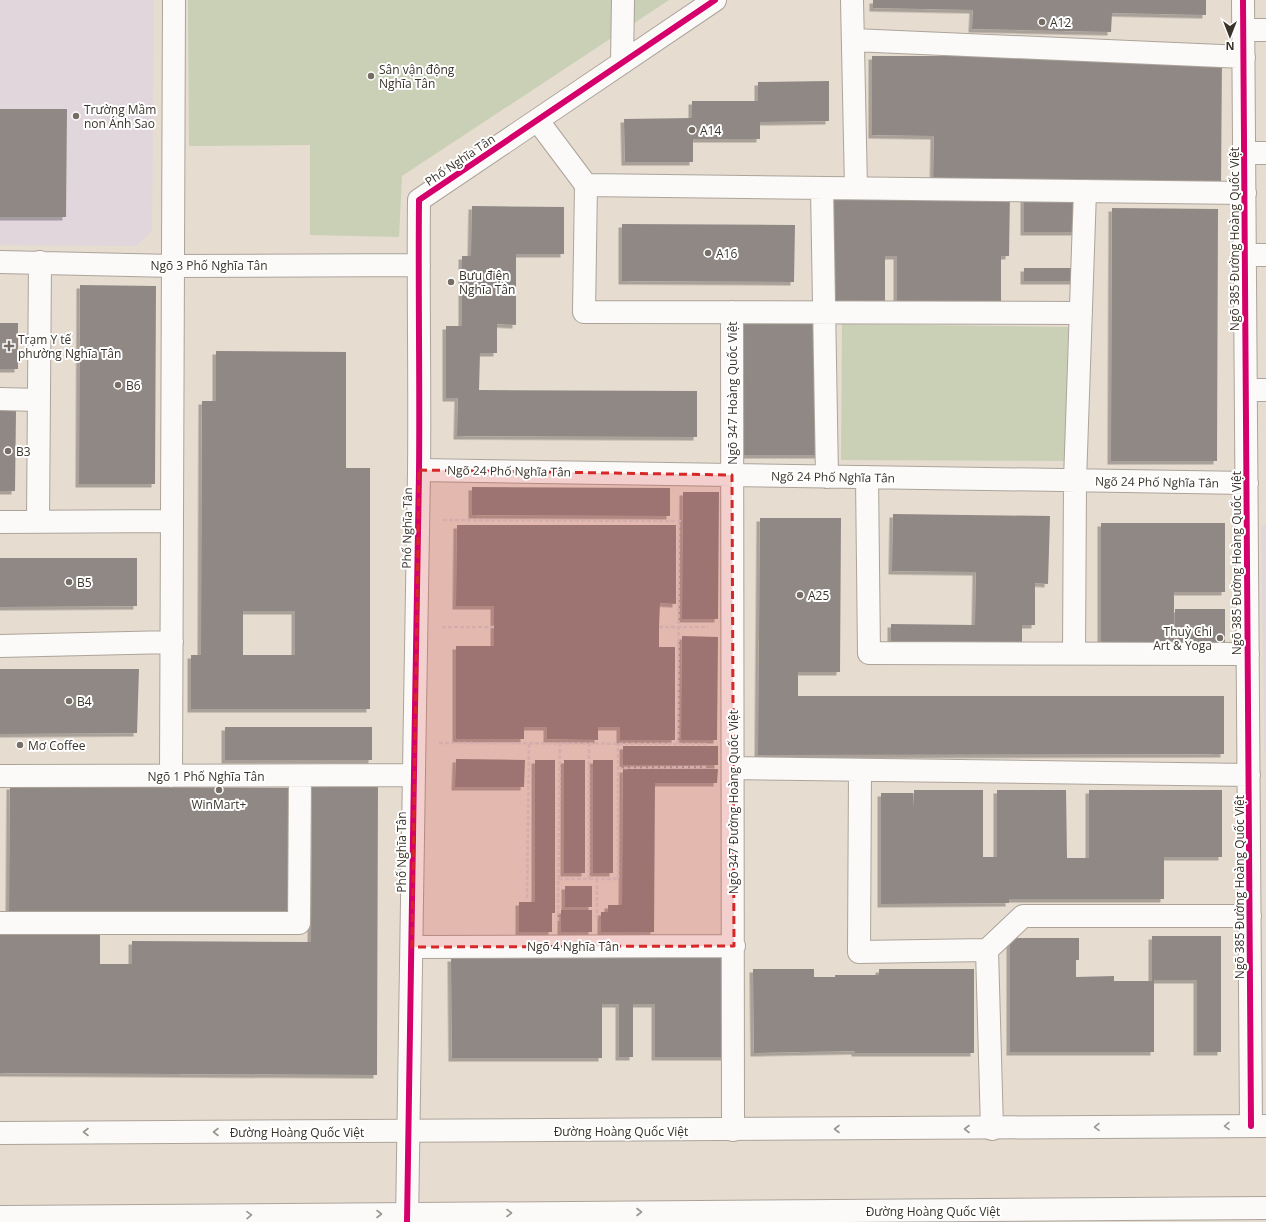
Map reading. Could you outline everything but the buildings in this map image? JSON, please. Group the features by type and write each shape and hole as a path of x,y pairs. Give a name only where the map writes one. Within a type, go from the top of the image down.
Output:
{"street":[{"path":"171,776 174,0"},
{"path":"622,63 623,0"},
{"name":"Phố Nghĩa Tân","path":"407,1218 419,470 420,200 715,0"},
{"path":"852,0 856,188"},
{"name":"Ngõ 385 Đường Hoàng Quốc Việt","path":"1243,0 1245,194 1256,255 1256,390 1247,484 1256,507 1248,654 1250,916 1259,1126"},
{"path":"1244,30 1266,30"},
{"path":"853,40 1244,57"},
{"path":"538,121 586,185 584,312 1081,313"},
{"path":"1244,153 1266,153"},
{"path":"586,185 1245,194"},
{"path":"822,188 827,477"},
{"path":"1074,654 1075,481 1085,191"},
{"name":"Ngõ 3 Phố Nghĩa Tân","path":"0,262 173,266 419,265"},
{"path":"38,522 40,262"},
{"name":"Ngõ 347 Hoàng Quốc Việt","path":"732,312 732,475"},
{"path":"0,399 39,400"},
{"name":"Ngõ 24 Phố Nghĩa Tân","path":"419,470 1247,484"},
{"name":"Ngõ 347 Đường Hoàng Quốc Việt","path":"732,475 733,744 724,768 734,946 734,1130"},
{"path":"867,477 868,653 1248,654"},
{"path":"0,522 172,521"},
{"path":"0,646 172,642"},
{"path":"724,768 1249,775"},
{"path":"860,770 859,952 987,950 1023,916 1250,916"},
{"name":"Ngõ 1 Phố Nghĩa Tân","path":"0,776 413,775"},
{"path":"0,923 300,923 300,776"},
{"name":"Ngõ 4 Nghĩa Tân","path":"412,947 734,946"},
{"path":"987,950 992,1129"},
{"name":"Đường Hoàng Quốc Việt","path":"0,1133 992,1129 1259,1126"},
{"name":"Đường Hoàng Quốc Việt","path":"1,1219 1135,1216 1266,1208"}],"path":[{"path":"418,520 681,521 678,744"},
{"path":"416,626 494,627"},
{"path":"660,627 733,627"},
{"path":"414,743 733,744"},
{"path":"527,898 529,743"},
{"path":"556,946 556,932 559,914 560,743"},
{"path":"589,743 589,879"},
{"path":"559,879 618,879 618,744"},
{"path":"618,768 724,768"},
{"path":"597,879 597,932 599,946"}],"highlighted area":[{"path":"419,470 732,475 734,946 412,947"}],"shaded area":[{"name":"Trường Mầm non Ánh Sao","path":"0,0 154,0 152,231 136,246 0,245"},
{"path":"1261,525 1266,525 1266,845"}],"green space":[{"name":"Sân vận động Nghĩa Tân","path":"188,0 669,0 402,176 399,237 310,235 310,145 189,146"},
{"path":"842,324 1068,327 1066,461 841,460"}],"cycle path":[{"path":"407,1222 419,472 419,200 715,0"},
{"path":"1243,0 1251,1126"}],"place":[{"name":"A12","path":"1042,22"},
{"name":"Sân vận động Nghĩa Tân","path":"371,76"},
{"name":"Trường Mầm non Ánh Sao","path":"76,116"},
{"name":"A14","path":"692,130"},
{"name":"A16","path":"708,253"},
{"name":"Bưu điện Nghĩa Tân","path":"451,282"},
{"name":"Trạm Y tế phường Nghĩa Tân","path":"9,346"},
{"name":"B6","path":"118,385"},
{"name":"B3","path":"8,451"},
{"name":"B5","path":"69,582"},
{"name":"A25","path":"800,595"},
{"name":"Thuỳ Chi Art & Yoga","path":"1220,638"},
{"name":"B4","path":"69,701"},
{"name":"Mơ Coffee","path":"20,745"},
{"name":"WinMart+","path":"219,790"}]}
